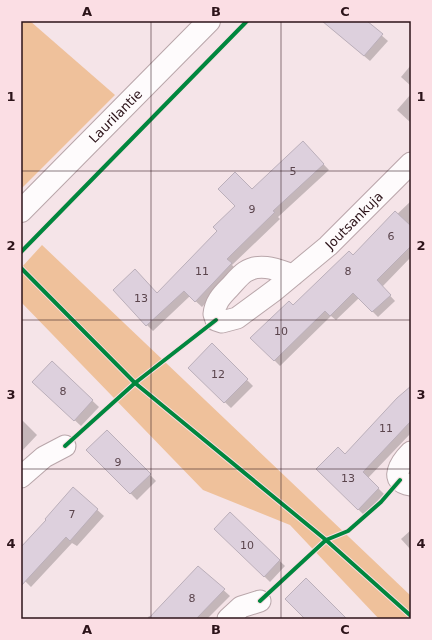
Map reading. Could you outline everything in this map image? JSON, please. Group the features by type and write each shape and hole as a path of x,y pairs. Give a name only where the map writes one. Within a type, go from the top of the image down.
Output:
{"street":[{"name":"Laurilantie","path":"21,211 209,21"},
{"name":"Joutsankuja","path":"293,275 328,246 411,163"},
{"path":"21,477 44,457 65,446"},
{"path":"411,452 403,459 398,469 398,475 400,480 407,484 411,484"},
{"path":"228,619 242,607 260,601"}],"shaded area":[{"path":"21,21 30,21 115,95 21,189"},
{"path":"42,245 411,596 411,619 379,619 290,525 203,490 21,302 21,268"}],"building":[{"path":"322,21 367,21 383,34 364,56"},
{"path":"303,141 324,164 273,211 275,212 227,259 232,263 195,302 184,291 146,326 113,290 135,269 157,293 217,231 213,227 235,206 218,189 235,172 252,189"},
{"path":"395,211 411,226 411,246 377,280 391,295 372,312 353,293 330,316 325,311 274,361 250,338 289,301 293,305 349,251 353,255"},
{"path":"212,343 248,379 224,403 188,368"},
{"path":"52,361 93,400 74,421 32,382"},
{"path":"411,386 411,421 363,472 379,488 358,510 316,469 338,447 345,454 397,398"},
{"path":"107,430 151,474 130,494 86,450"},
{"path":"73,487 98,509 70,541 66,537 21,586 21,547 46,520 45,519"},
{"path":"230,512 280,560 264,577 214,529"},
{"path":"198,566 225,589 196,619 148,619"},
{"path":"306,578 347,619 305,619 285,599"}],"cycle path":[{"path":"21,252 247,21"},
{"path":"21,268 135,383 326,540 411,616"},
{"path":"65,446 135,383 216,320"},
{"path":"260,601 326,540 348,531 381,502 400,480"}]}
